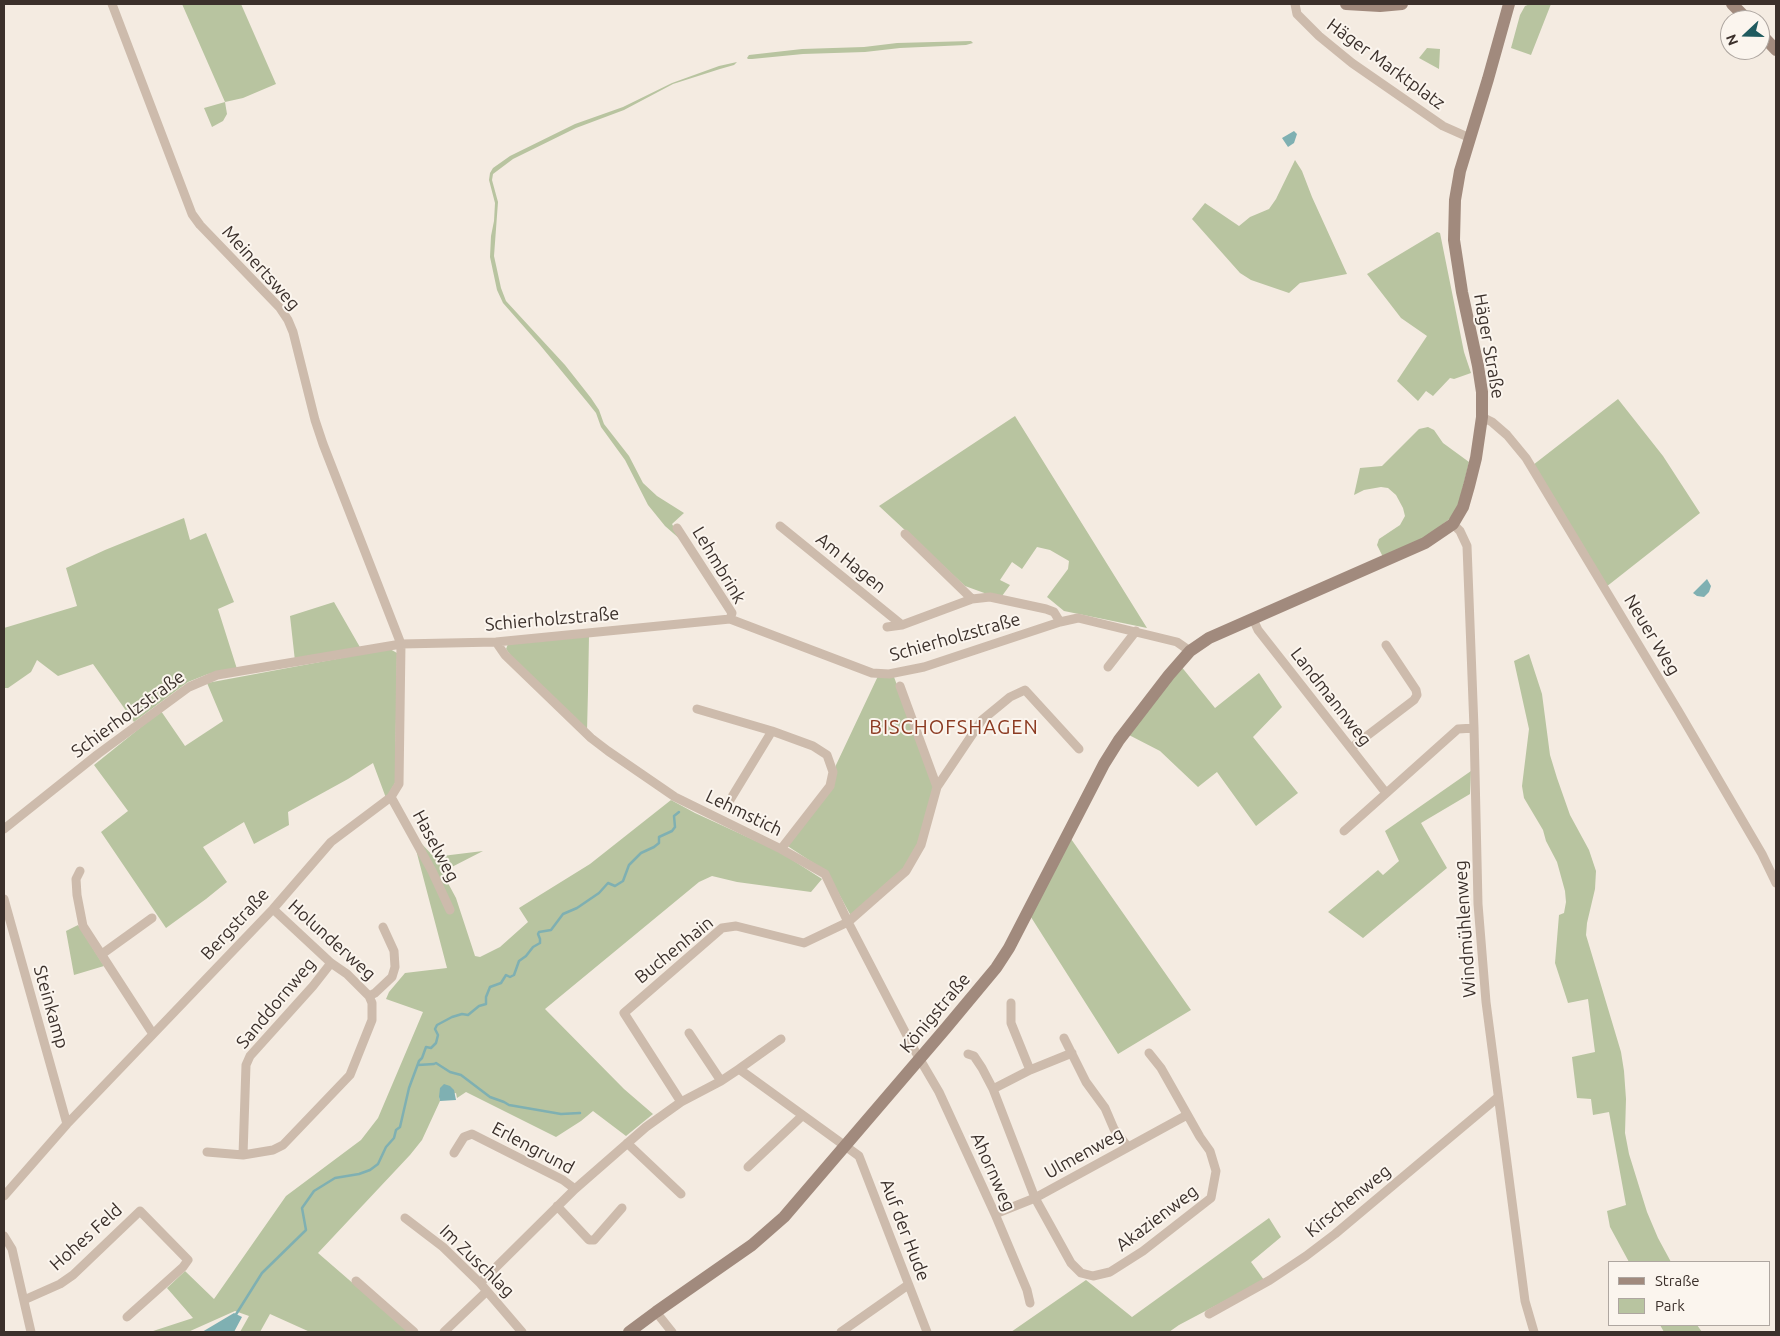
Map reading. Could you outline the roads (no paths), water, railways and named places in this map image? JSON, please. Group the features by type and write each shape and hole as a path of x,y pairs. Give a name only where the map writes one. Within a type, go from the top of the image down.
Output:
{"main road":[{"path":"1346,4 1380,6 1402,4"},
{"name":"Häger Straße","path":"1190,651 1209,638 1425,543 1453,524 1463,506 1476,458 1482,417 1482,392 1462,292 1454,240 1455,200 1460,171 1509,4"},
{"name":"Königstraße","path":"629,1332 752,1245 784,1217 996,968 1026,916 1104,764 1140,712 1190,651"}],"street":[{"name":"Meinertsweg","path":"112,4 192,214 200,225 280,308 288,320 293,332 315,420 323,444 401,644"},
{"name":"Häger Marktplatz","path":"1295,4 1297,14 1319,36 1352,63 1443,126 1470,138"},
{"name":"Neuer Weg","path":"1482,417 1492,422 1507,435 1526,458 1758,847 1776,883"},
{"name":"Windmühlenweg","path":"1453,524 1460,531 1467,546 1478,904 1486,1002 1525,1302 1534,1332"},
{"name":"Am Hagen","path":"780,526 902,625"},
{"name":"Lehmbrink","path":"677,528 732,613 730,619"},
{"path":"905,534 972,599"},
{"path":"886,627 902,625 972,599 990,597 1046,609 1054,612 1060,622"},
{"name":"Schierholzstraße","path":"4,829 98,754 198,683 217,675 401,644 496,642 730,619 872,674 889,674 924,667 1060,622 1078,618 1177,642 1190,651"},
{"name":"Landmannweg","path":"1253,619 1258,630 1386,793"},
{"path":"1108,667 1136,632"},
{"name":"Lehmstich","path":"496,642 505,655 591,738 608,751 675,797 781,849 825,874 920,1059"},
{"path":"392,798 399,784 401,644"},
{"path":"1351,748 1414,700 1417,695 1416,690 1386,645"},
{"path":"900,686 937,787"},
{"path":"848,922 906,871 921,845 937,787 982,720 1010,697 1025,690 1079,749"},
{"path":"697,709 772,731 813,746 827,755 833,772 830,786 781,849"},
{"path":"1344,831 1458,729 1474,728"},
{"path":"730,800 772,731"},
{"name":"Bergstraße","path":"4,1196 67,1124 273,909 331,842 392,798"},
{"name":"Haselweg","path":"392,798 432,871 450,910"},
{"path":"80,871 76,879 83,926 153,1034"},
{"name":"Steinkamp","path":"4,899 67,1124"},
{"name":"Holunderweg","path":"207,1152 243,1155 273,1150 283,1145 350,1075 372,1020 372,1002 369,996 347,974 331,962 273,909"},
{"path":"102,954 152,918"},
{"name":"Buchenhain","path":"681,1102 624,1013 722,928 736,926 804,943 848,922"},
{"name":"Holunderweg","path":"369,996 375,993 392,977 395,967 394,951 383,927"},
{"name":"Sanddornweg","path":"243,1155 246,1065 250,1056 313,986 331,962"},
{"path":"1011,1003 1011,1023 1030,1070"},
{"path":"689,1033 721,1081"},
{"path":"1064,1038 1086,1082 1105,1108 1114,1129 1128,1147"},
{"path":"480,1283 557,1206 627,1143 681,1102 721,1081 781,1039"},
{"path":"993,1089 1030,1070 1072,1053"},
{"name":"Akazienweg","path":"1035,1198 1071,1263 1081,1273 1093,1276 1110,1272 1143,1251 1211,1198 1216,1171 1210,1151 1187,1115 1161,1068 1149,1053"},
{"path":"968,1054 974,1056 993,1089 1035,1198"},
{"name":"Ahornweg","path":"920,1059 939,1092 1027,1290 1030,1303"},
{"name":"Auf der Hude","path":"739,1069 859,1156 927,1332"},
{"name":"Kirschenweg","path":"1209,1314 1270,1280 1320,1246 1497,1098"},
{"name":"Ulmenweg","path":"994,1214 1035,1198 1088,1171 1187,1115"},
{"path":"748,1167 802,1116"},
{"name":"Erlengrund","path":"454,1153 464,1137 472,1134 563,1180 575,1189"},
{"path":"627,1143 681,1194"},
{"path":"557,1206 589,1240 594,1240 622,1208"},
{"name":"Hohes Feld","path":"24,1300 60,1284 73,1275 140,1211 188,1260 183,1267 127,1317"},
{"name":"Im Zuschlag","path":"405,1218 443,1247 480,1283 522,1332"},
{"path":"4,1236 12,1249 31,1332"},
{"path":"356,1281 414,1332"},
{"path":"841,1332 908,1285"},
{"path":"444,1332 488,1291"},
{"path":"656,1312 672,1332"}],"water":[{"path":"1294,131 1297,134 1294,143 1288,147 1282,138"},
{"path":"1707,579 1711,586 1709,592 1704,597 1693,593"},
{"path":"444,1084 454,1090 456,1100 440,1101 440,1088"},
{"path":"234,1313 242,1317 234,1332 202,1332"}],"waterway":[{"path":"235,1316 262,1273 306,1230 302,1208 314,1191 335,1178 359,1174 370,1170 378,1164 386,1147 394,1138 396,1130 400,1127 409,1088 419,1061 426,1047 431,1048 436,1043 438,1035 435,1029 437,1025 452,1017 462,1014 468,1015 479,1006 486,1004 486,997 490,987 501,983 506,975 510,977 514,975 519,961 533,947 540,943 539,932 551,930 563,914 577,908 599,893 608,883 615,886 623,881 629,865 641,853 659,843 659,837 672,831 675,827 674,816 679,812"},
{"path":"418,1065 436,1063 450,1072 461,1075 490,1097 509,1105 561,1114 580,1113"}],"district":[{"name":"BISCHOFSHAGEN","path":"954,727"}]}
